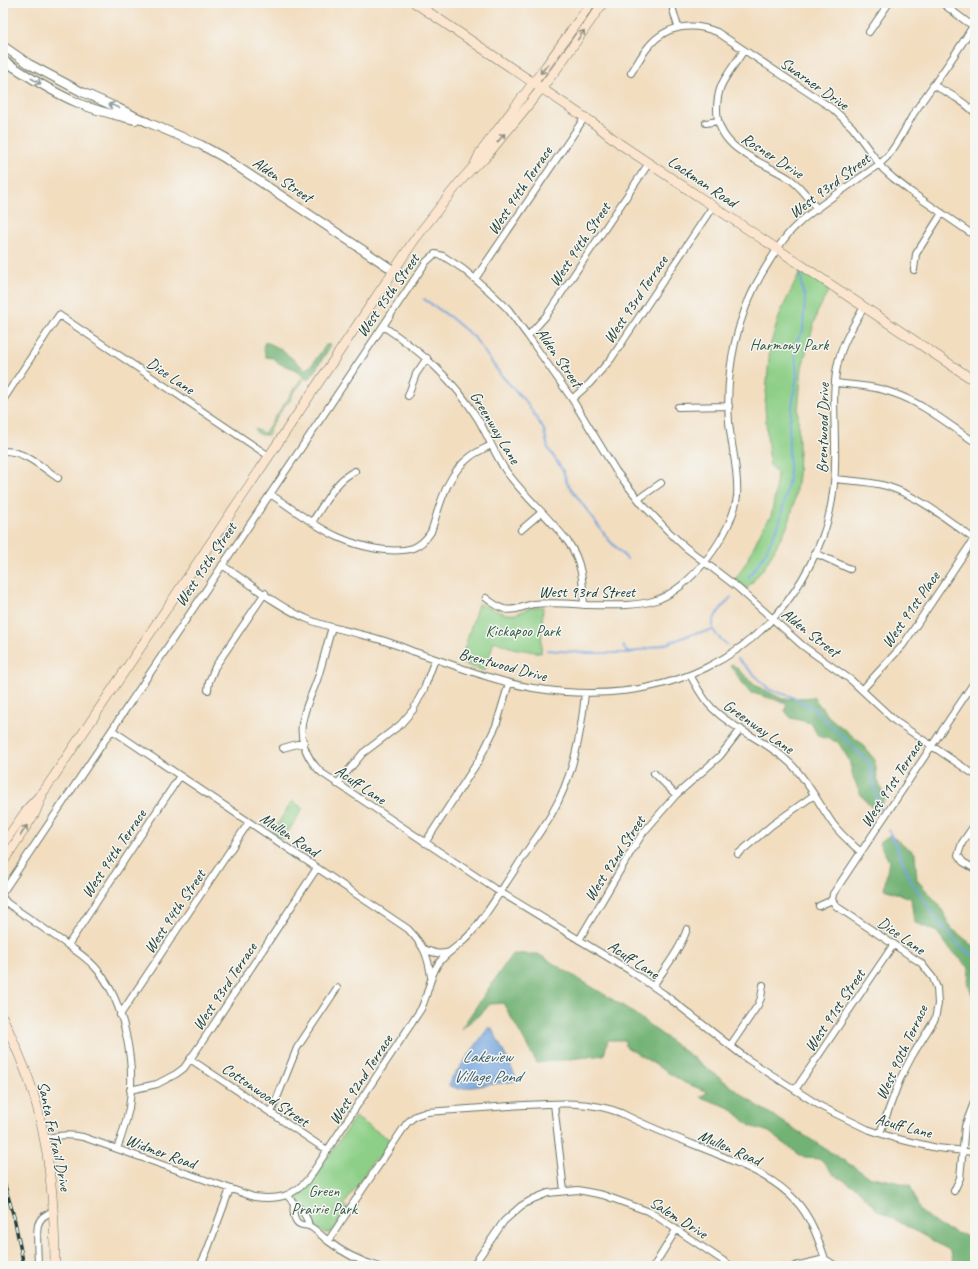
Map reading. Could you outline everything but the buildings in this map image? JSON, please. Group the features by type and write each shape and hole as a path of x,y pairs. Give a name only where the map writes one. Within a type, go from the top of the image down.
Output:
{"main road":[{"name":"Lackman Road","path":"415,3 585,117 620,144 975,381"},
{"name":"West 95th Street","path":"3,844 28,808 44,791 393,270 433,214 474,166 480,154 551,60 590,3"},
{"name":"West 95th Street","path":"474,166 484,159 542,88 603,3"},
{"name":"West 95th Street","path":"3,862 35,813 44,791"},
{"name":"Santa Fe Trail Drive","path":"3,1018 30,1082 44,1139 52,1187 55,1266"}],"street":[{"path":"870,32 889,3"},
{"path":"942,3 974,24"},
{"path":"673,10 678,27"},
{"name":"West 93rd Street","path":"486,598 499,606 511,610 537,604 624,606 640,604 655,601 675,591 687,581 704,562 725,533 736,501 737,474 730,433 730,374 738,332 746,305 754,288 792,229 880,163 893,149 974,24"},
{"name":"Swarner Drive","path":"632,73 650,45 666,33 678,27 696,26 710,29 726,37 833,109 852,127 880,163 901,185 975,236"},
{"name":"Alden Street","path":"3,46 29,64 82,92 149,123 201,144 223,157 393,270"},
{"name":"Rosner Drive","path":"744,50 721,87 717,101 718,121 726,138 736,148 747,156 791,180 802,189 817,209"},
{"name":"Alden Street","path":"3,60 49,89 79,104 103,112 149,123"},
{"path":"934,85 960,100 975,114"},
{"name":"West 94th Terrace","path":"475,279 585,117"},
{"path":"706,123 718,121"},
{"name":"West 94th Street","path":"528,336 546,316 649,163"},
{"name":"West 93rd Terrace","path":"572,399 602,371 611,359 713,206"},
{"path":"914,270 916,254 942,213"},
{"name":"Alden Street","path":"435,254 450,260 475,279 508,309 572,399 608,460 638,499 670,533 704,562 738,587 803,646 843,674 895,721 975,775"},
{"name":"West 95th Street","path":"3,892 426,262 435,254"},
{"name":"Brentwood Drive","path":"222,565 290,610 306,618 332,627 371,637 509,683 551,690 585,693 621,692 641,689 690,675 704,669 738,649 772,619 798,586 816,553 829,516 835,479 836,451 834,398 837,366 846,338 864,307"},
{"name":"Dice Lane","path":"3,400 59,315 269,456"},
{"name":"Greenway Lane","path":"383,326 417,349 443,373 460,392 480,422 505,470 568,542 578,558 583,579 584,605"},
{"path":"408,396 416,374 427,358"},
{"path":"835,383 875,388 892,392 909,399 975,442"},
{"path":"678,408 729,406"},
{"path":"270,494 312,522 338,537 370,547 400,550 413,548 427,538 431,532 446,488 453,474 461,464 470,457 492,445"},
{"path":"3,451 13,452 28,458 58,478"},
{"path":"312,522 336,486 348,474 354,471"},
{"path":"835,479 873,483 899,491 922,503 975,540"},
{"path":"638,499 661,483"},
{"path":"521,530 542,512"},
{"name":"West 91st Place","path":"862,690 903,645 975,540"},
{"path":"816,553 850,569"},
{"path":"208,690 209,682 215,667 264,593"},
{"name":"Acuff Lane","path":"332,627 302,725 307,754 316,768 337,784 500,892 612,959 653,986 730,1046 822,1107 845,1119 880,1133 912,1143 937,1148 975,1152"},
{"path":"337,784 363,753 400,724 413,710 424,689 435,658"},
{"name":"Greenway Lane","path":"690,675 702,696 723,718 782,756 801,775 841,834 861,852"},
{"name":"West 91st Terrace","path":"832,900 833,894 975,681"},
{"path":"425,843 483,753 496,726 509,683"},
{"name":"West 92nd Terrace","path":"269,1199 288,1196 303,1186 421,1010 426,999 432,977 439,963 450,951 472,933 551,815 566,784 574,760 579,741 585,693"},
{"name":"West 92nd Street","path":"579,940 632,850 656,817 676,795 720,756 741,729"},
{"name":"Mullen Road","path":"112,730 408,930 416,938 424,950 428,958 432,977"},
{"path":"283,748 304,742"},
{"path":"654,773 676,795"},
{"name":"West 94th Terrace","path":"68,945 180,776"},
{"path":"738,854 772,825 814,795"},
{"name":"West 94th Street","path":"120,1015 249,822"},
{"path":"975,824 962,843 958,855 963,862 975,869"},
{"name":"West 93rd Terrace","path":"130,1090 166,1080 184,1068 317,868"},
{"path":"3,898 7,903 68,945 92,964 106,981 113,993 124,1026 131,1064 129,1107 117,1149"},
{"path":"819,906 832,900"},
{"name":"Dice Lane","path":"832,900 836,906 921,963 928,971 937,988 938,1004"},
{"path":"653,986 682,943 687,929"},
{"name":"West 91st Street","path":"795,1090 894,944"},
{"path":"424,950 442,954 450,951"},
{"path":"730,1046 758,1005 761,998 763,985"},
{"path":"271,1113 297,1048 337,988"},
{"name":"West 90th Terrace","path":"880,1133 900,1079 912,1056 935,1019 938,1004"},
{"name":"Cottonwood Street","path":"190,1059 328,1150"},
{"path":"954,1191 960,1178 965,1126 975,1100"},
{"path":"328,1241 407,1123 415,1116 428,1112 554,1104 564,1191 548,1193 533,1199 516,1210 504,1221 473,1266"},
{"name":"Mullen Road","path":"554,1104 586,1104 611,1109 742,1165 766,1177 779,1185 796,1200 817,1234 825,1259"},
{"name":"Widmer Road","path":"44,1139 61,1134 72,1134 254,1197 269,1199"},
{"path":"200,1266 230,1189"},
{"name":"Salem Drive","path":"564,1191 578,1190 590,1192 650,1212 731,1266"},
{"path":"288,1196 294,1204 298,1206 308,1220 309,1226"},
{"path":"294,1204 293,1212 298,1223 302,1226 309,1226 349,1255 367,1264 377,1266"},
{"path":"38,1266 38,1225 42,1218 48,1213 54,1211"},
{"path":"654,1266 672,1239 676,1230"},
{"path":"795,1266 825,1259 836,1266"}],"green space":[{"name":"Harmony Park","path":"802,269 830,288 817,313 802,367 798,411 798,475 794,503 789,523 766,565 746,590 735,580 747,561 764,525 771,517 775,495 777,473 770,465 765,406 770,346 781,311"},
{"path":"265,342 276,346 305,369 311,366 326,345 329,344 330,347 310,378 307,380 295,369 280,364 273,358 266,357 263,347"},
{"path":"302,378 303,380 292,395 290,401 285,405 269,429 270,432 268,435 257,432 255,429 265,434"},
{"name":"Kickapoo Park","path":"478,604 506,614 516,614 532,607 543,607 541,653 512,648 494,641 485,671 460,663"},
{"path":"732,664 758,687 783,699 813,697 829,717 860,742 875,760 877,778 885,799 876,813 861,795 853,777 849,760 838,742 818,736 811,723 791,718 785,711 787,703 749,692 730,665"},
{"path":"292,801 303,808 283,840 272,833"},
{"path":"890,835 915,853 917,880 940,906 951,928 975,947 975,1003 968,983 969,968 949,948 937,932 914,922 911,898 884,889 889,861 879,843"},
{"path":"512,954 538,954 628,1009 752,1102 868,1176 910,1185 920,1211 939,1226 956,1233 975,1238 975,1266 957,1266 953,1261 951,1251 876,1209 857,1188 833,1174 821,1159 804,1158 769,1132 750,1126 730,1108 700,1097 708,1092 685,1083 625,1046 625,1040 608,1040 604,1055 537,1063 503,1003 490,1004 483,1012 461,1029"},
{"name":"Green Prairie Park","path":"355,1117 392,1141 378,1162 374,1159 344,1205 348,1208 332,1231 329,1233 324,1232 310,1221 297,1200 297,1197 312,1181"}],"water":[{"name":"Lakeview Village Pond","path":"488,1028 492,1028 515,1075 516,1081 459,1089 449,1086 450,1080"}],"waterway":[{"path":"748,578 763,557 780,522 789,478 789,426 797,375 794,345 803,331 805,297 802,288 801,274"},
{"path":"424,299 450,317 474,337 500,374 526,402 544,430 548,448 563,471 567,483 608,539 627,559"},
{"path":"727,645 715,633 713,622 721,608 731,597"},
{"path":"547,650 587,653 629,653 666,644 692,634 714,630"},
{"path":"623,645 625,650 629,653"},
{"path":"738,659 770,690 790,696 813,708 870,764 875,791 881,809"},
{"path":"889,830 911,881 937,920 963,949 975,955"}],"railway":[{"path":"3,1179 14,1217 24,1266"}]}
